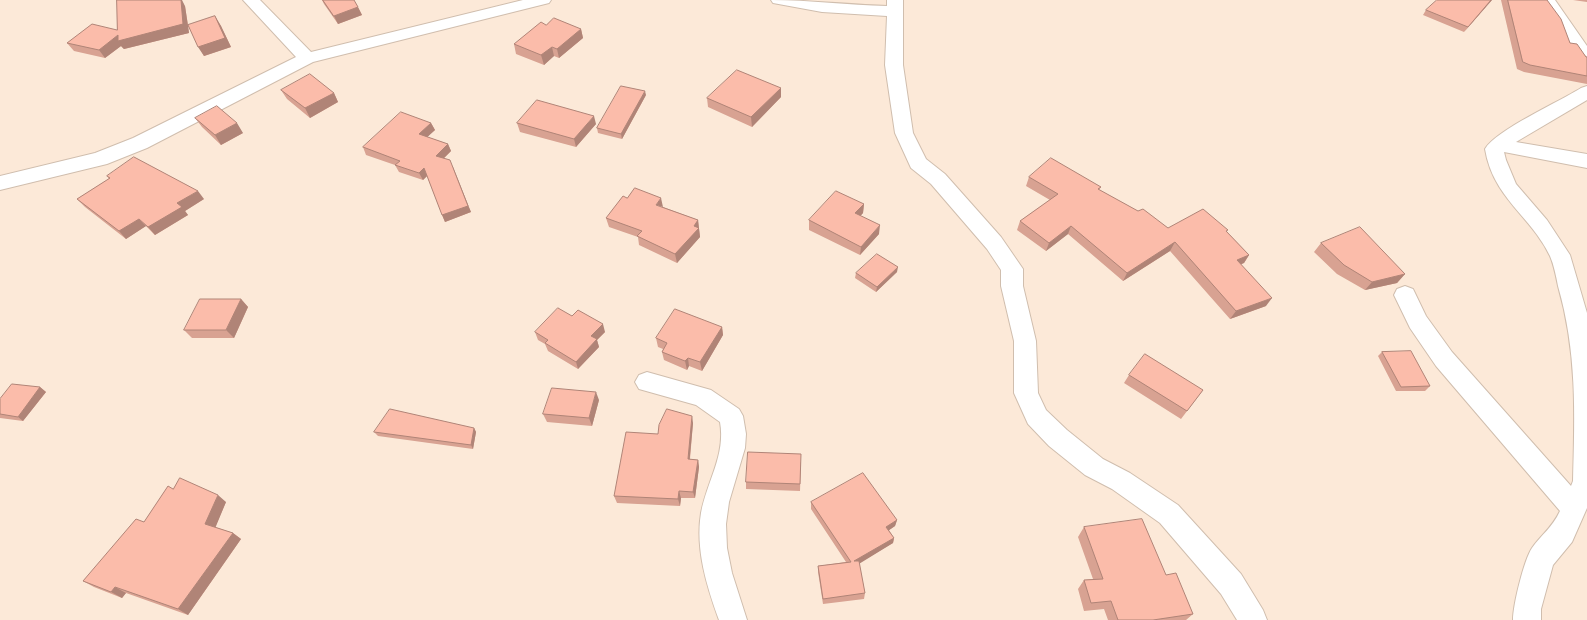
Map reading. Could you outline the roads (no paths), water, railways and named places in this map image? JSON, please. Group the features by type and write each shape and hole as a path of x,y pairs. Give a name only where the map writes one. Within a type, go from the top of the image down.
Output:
{"street":[{"path":"251,0 307,58"},
{"path":"0,183 100,159 140,143 307,58 543,0"},
{"path":"778,0 807,7 825,8 895,5 894,65 904,134 918,163 938,179 994,244 1012,269 1012,286 1025,341 1026,393 1037,417 1058,438 1094,467 1121,481 1169,514 1230,584 1253,620"},
{"path":"1547,0 1587,58"},
{"path":"1528,620 1527,609 1541,558 1563,532 1586,481 1587,406 1584,360 1574,302 1560,255 1540,225 1508,187 1496,160 1494,149 1507,138 1570,104 1587,92"},
{"path":"1499,145 1587,161"},
{"path":"1406,295 1413,315 1424,334 1574,508"},
{"path":"647,382 703,397 731,416 734,437 730,463 719,495 713,523 717,563 725,599 733,620"}]}
